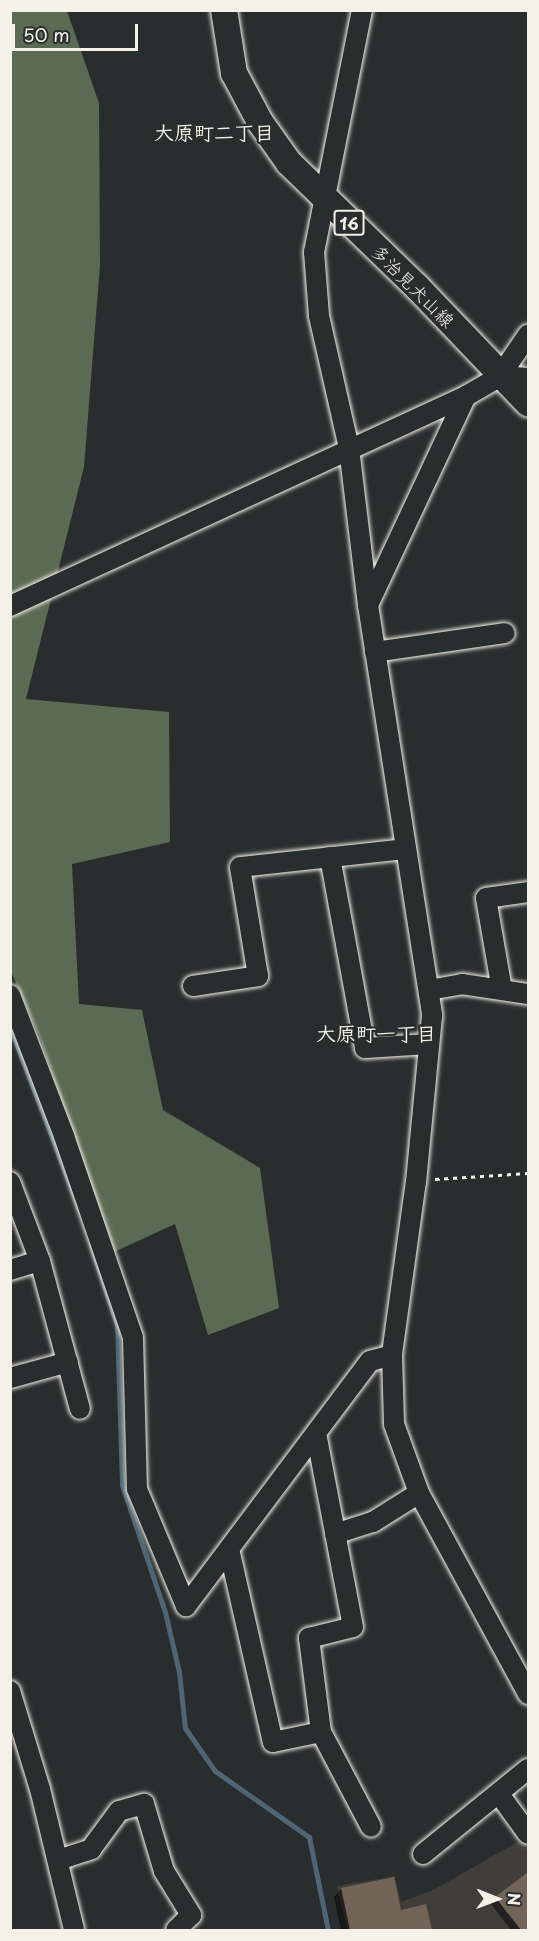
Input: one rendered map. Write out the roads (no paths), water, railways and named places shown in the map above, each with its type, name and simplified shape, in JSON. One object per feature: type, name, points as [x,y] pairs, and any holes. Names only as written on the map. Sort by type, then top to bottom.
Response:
[{"type":"main road","name":"多治見犬山線","points":[[224,10],[234,73],[260,122],[289,163],[324,200],[417,287],[528,403]]},
{"type":"street","points":[[362,10],[314,252],[319,316],[349,448],[368,605],[429,990],[429,1044],[416,1181],[392,1355],[394,1424],[419,1493],[528,1694]]},
{"type":"street","points":[[10,606],[466,396],[500,375],[528,335]]},
{"type":"street","points":[[500,375],[528,378]]},
{"type":"street","points":[[368,605],[466,396]]},
{"type":"street","points":[[375,652],[505,633]]},
{"type":"street","points":[[193,986],[258,976],[240,867],[406,849]]},
{"type":"street","points":[[330,857],[365,1048],[429,1044]]},
{"type":"street","points":[[502,990],[486,898],[528,892]]},
{"type":"street","points":[[429,990],[462,984],[528,994]]},
{"type":"street","points":[[10,995],[72,1157],[132,1338],[137,1490],[186,1606],[370,1361],[392,1355]]},
{"type":"street","points":[[10,1182],[40,1262],[80,1409]]},
{"type":"street","points":[[10,1270],[40,1262]]},
{"type":"street","points":[[10,1378],[68,1362]]},
{"type":"street","points":[[316,1433],[353,1628],[309,1638],[321,1732],[371,1827]]},
{"type":"street","points":[[335,1534],[373,1522],[419,1493]]},
{"type":"street","points":[[229,1549],[273,1742],[321,1732]]},
{"type":"street","points":[[10,1691],[58,1860],[74,1930]]},
{"type":"street","points":[[423,1854],[528,1769]]},
{"type":"street","points":[[499,1794],[528,1834]]},
{"type":"street","points":[[58,1860],[91,1849],[119,1811],[144,1804],[164,1871],[192,1915],[176,1930]]},
{"type":"waterway","points":[[10,1027],[80,1211]]},
{"type":"waterway","points":[[91,1245],[117,1325],[122,1485],[165,1612],[179,1672],[185,1728],[215,1771],[309,1837],[328,1930]]},
{"type":"district","name":"大原町二丁目","points":[[214,132]]},
{"type":"district","name":"大原町一丁目","points":[[376,1033]]}]
